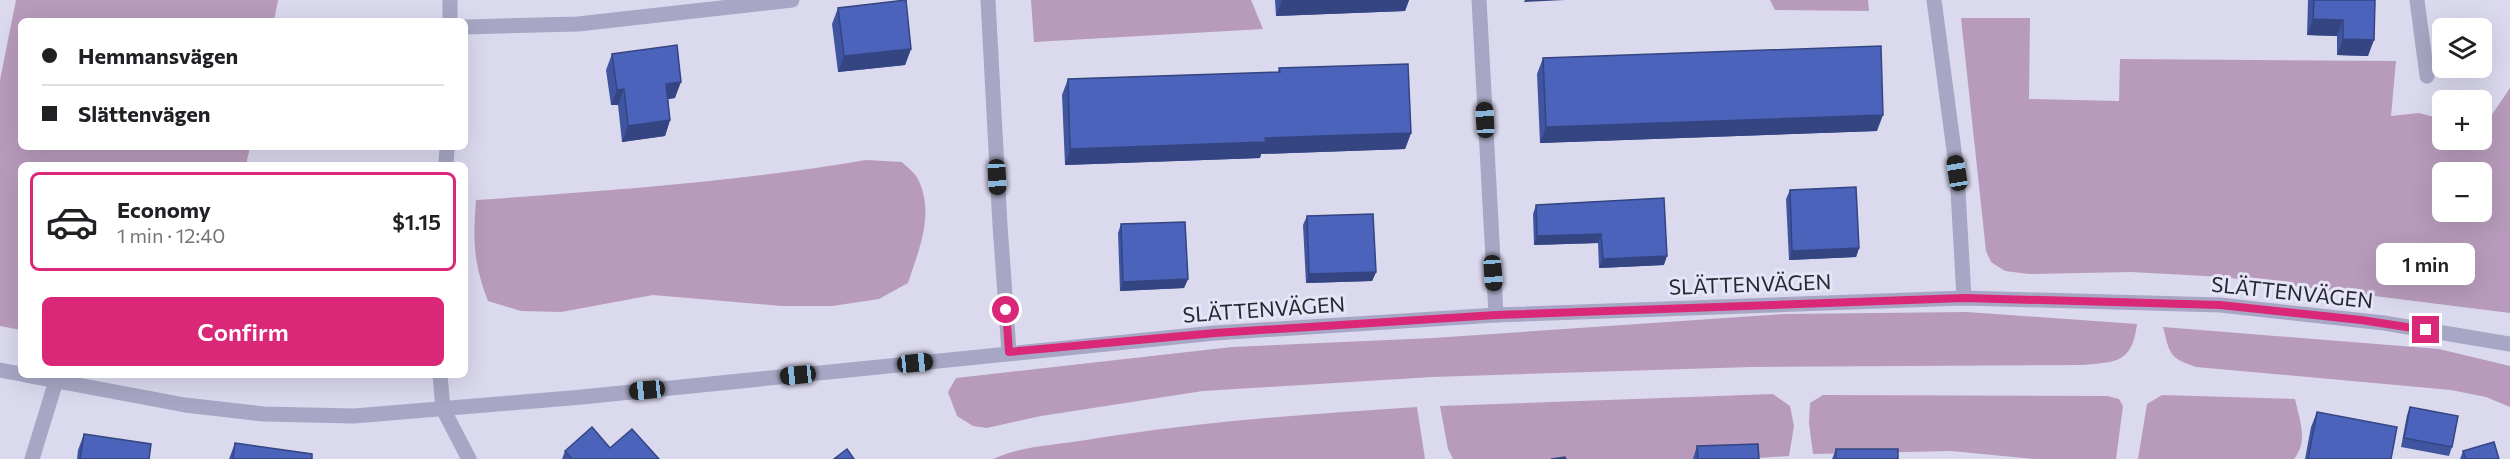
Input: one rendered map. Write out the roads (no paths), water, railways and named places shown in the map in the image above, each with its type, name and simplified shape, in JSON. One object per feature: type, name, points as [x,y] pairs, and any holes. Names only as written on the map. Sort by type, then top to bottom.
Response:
[{"type":"street","points":[[450,0],[450,18]]},
{"type":"street","points":[[468,27],[578,24],[792,0]]},
{"type":"street","points":[[988,0],[1009,352]]},
{"type":"street","points":[[1479,0],[1496,315]]},
{"type":"street","points":[[1934,0],[1957,173],[1964,298]]},
{"type":"street","points":[[2417,0],[2427,76]]},
{"type":"street","name":"SLÄTTENVÄGEN","points":[[41,378],[185,405],[264,414],[354,416],[787,377],[1009,352],[1215,333],[1496,315],[1964,298],[2220,305],[2384,323],[2510,344]]},
{"type":"street","points":[[0,370],[18,373]]},
{"type":"street","points":[[440,378],[443,409],[469,459]]},
{"type":"street","points":[[32,459],[56,381]]}]
